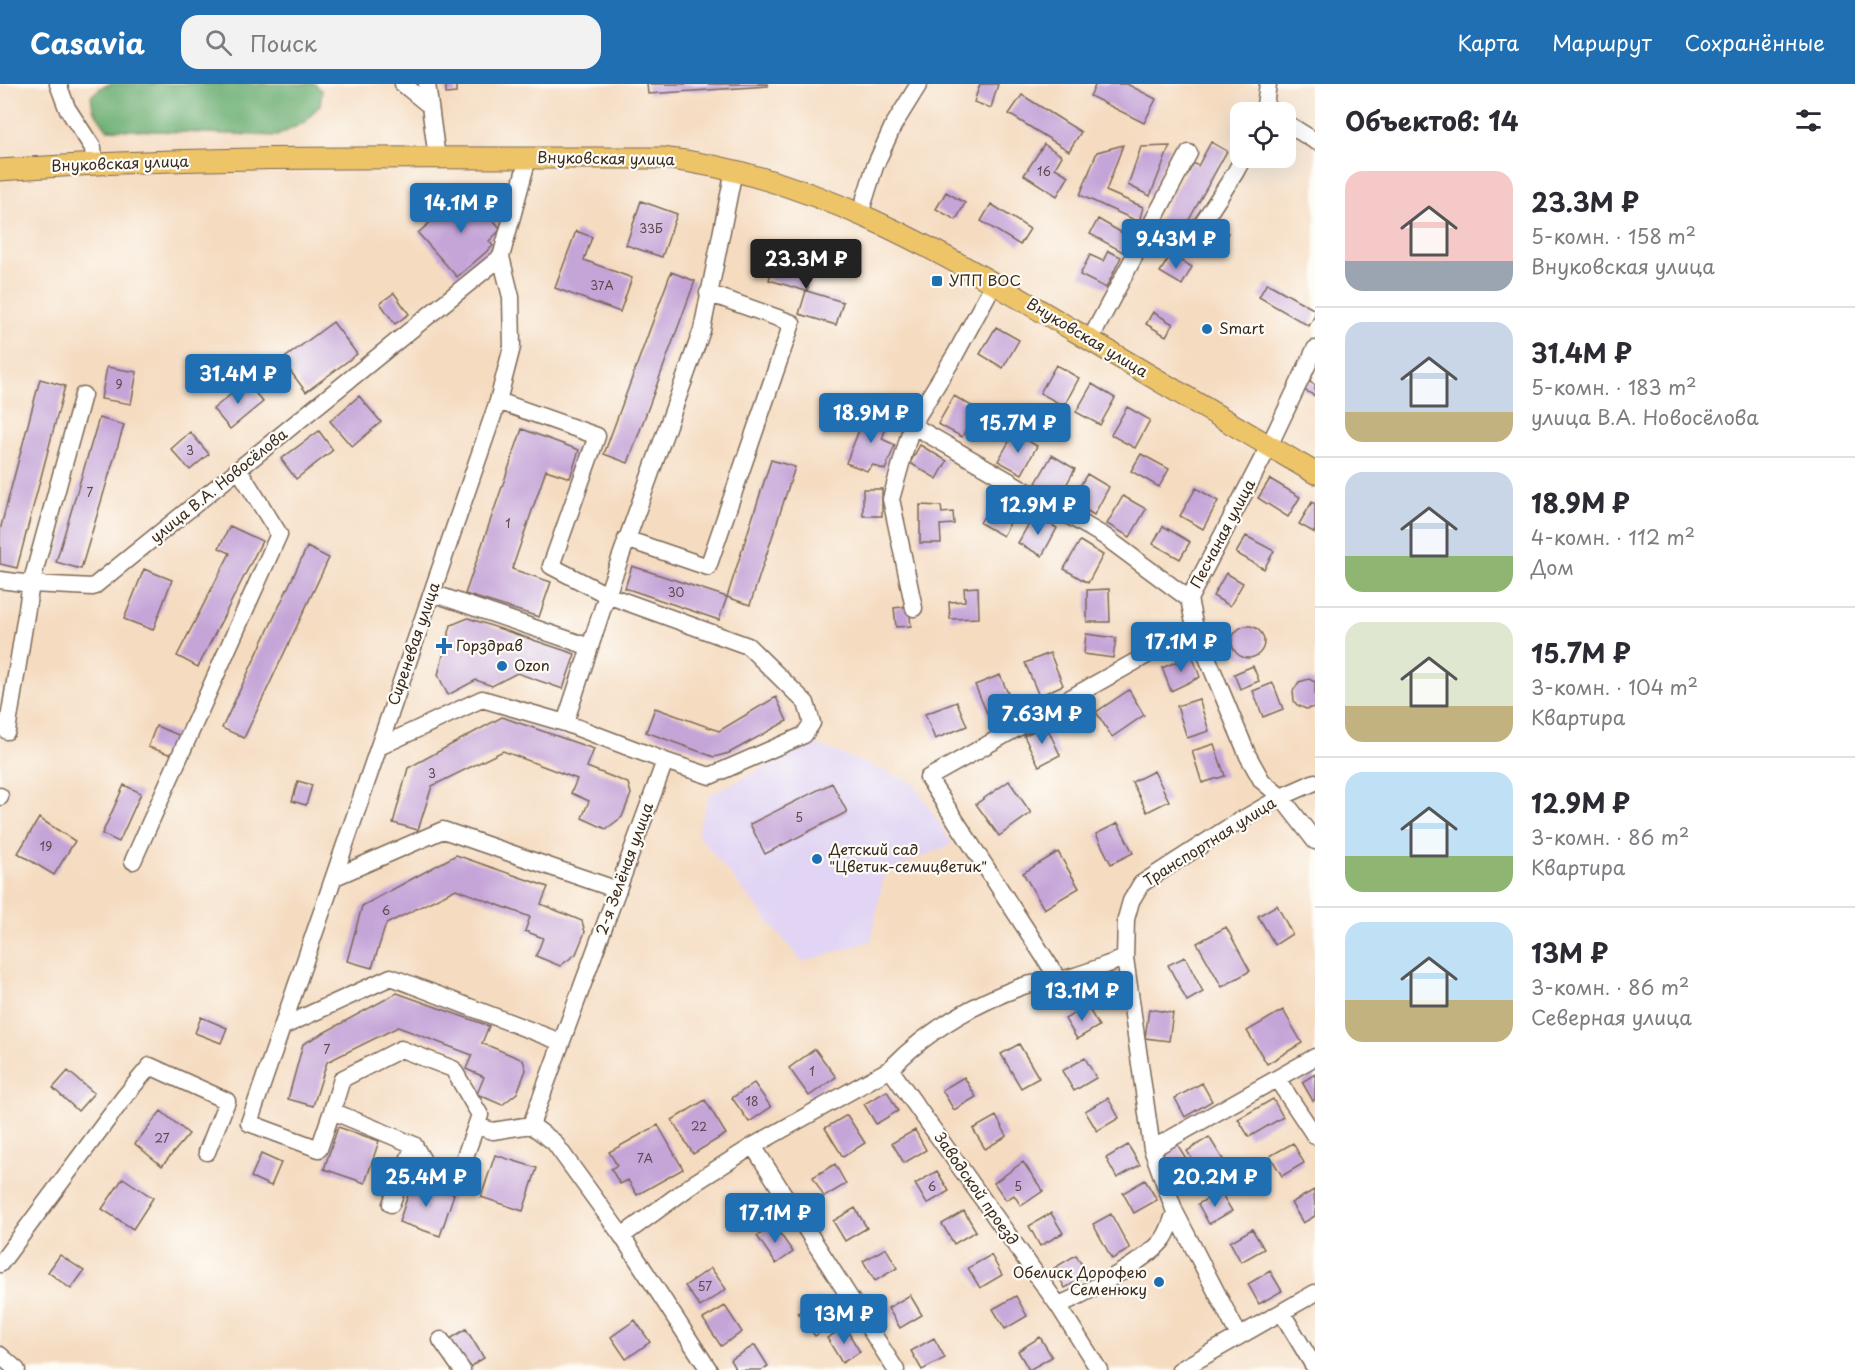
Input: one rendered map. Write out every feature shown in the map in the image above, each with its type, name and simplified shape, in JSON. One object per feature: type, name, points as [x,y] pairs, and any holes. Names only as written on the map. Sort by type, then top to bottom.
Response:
[{"type":"main road","name":"Внуковская улица","points":[[0,170],[94,163],[437,158],[662,158],[693,161],[734,170],[790,187],[860,214],[921,243],[994,283],[1315,473]]},
{"type":"street","points":[[58,84],[67,108],[93,148],[94,163]]},
{"type":"street","points":[[403,84],[430,106]]},
{"type":"street","points":[[427,84],[437,158]]},
{"type":"street","points":[[860,214],[875,166],[893,126],[919,84]]},
{"type":"street","points":[[1267,102],[1268,84]]},
{"type":"street","points":[[1296,129],[1315,141]]},
{"type":"street","points":[[1090,340],[1189,153]]},
{"type":"street","name":"Сиреневая улица","points":[[332,1111],[319,1149],[249,1123],[498,401],[512,347],[511,297],[501,257],[528,158]]},
{"type":"street","points":[[1146,234],[1182,248],[1188,245],[1237,168]]},
{"type":"street","points":[[565,723],[626,539],[702,330],[734,170]]},
{"type":"street","name":"улица В.А. Новосёлова","points":[[0,580],[93,587],[501,257]]},
{"type":"street","points":[[914,608],[891,499],[912,424],[955,355],[994,283]]},
{"type":"street","points":[[626,539],[708,567],[792,323],[708,293]]},
{"type":"street","name":"Песчаная улица","points":[[1315,349],[1269,446],[1189,599],[1195,628],[1248,756],[1262,782],[1281,797],[1315,841]]},
{"type":"street","points":[[7,731],[31,584],[83,395]]},
{"type":"street","points":[[379,747],[482,699],[565,723],[710,776],[804,735],[812,723],[806,703],[748,646],[607,595],[551,566],[597,436],[498,401]]},
{"type":"street","points":[[912,424],[1104,536],[1189,599]]},
{"type":"street","points":[[133,861],[279,534],[239,470]]},
{"type":"street","points":[[432,593],[590,647]]},
{"type":"street","points":[[1059,981],[927,778],[1195,628]]},
{"type":"street","name":"2-я Зелёная улица","points":[[531,1125],[666,761]]},
{"type":"street","name":"Транспортная улица","points":[[1239,1336],[1175,1212],[1152,1149],[1125,958],[1126,919],[1131,901],[1141,884],[1226,829],[1281,797],[1315,782]]},
{"type":"street","points":[[335,877],[443,830],[618,890]]},
{"type":"street","points":[[622,1236],[696,1182],[753,1146],[890,1070],[928,1034],[986,1000],[1042,981],[1059,981],[1125,958]]},
{"type":"street","points":[[284,1026],[391,977],[561,1042]]},
{"type":"street","points":[[401,1049],[453,1070],[480,1115],[458,1176],[425,1164],[414,1145],[332,1111],[342,1079],[401,1049]]},
{"type":"street","points":[[1152,1149],[1315,1057]]},
{"type":"street","points":[[0,1264],[124,1095],[150,1066],[227,1101],[207,1152]]},
{"type":"street","name":"Заводской проезд","points":[[890,1070],[1058,1305],[1099,1370]]},
{"type":"street","points":[[1277,1079],[1315,1136]]},
{"type":"street","points":[[476,1126],[493,1131],[531,1125],[554,1142],[622,1236],[709,1370]]},
{"type":"street","points":[[391,1204],[414,1145]]},
{"type":"street","points":[[753,1146],[896,1370]]},
{"type":"street","points":[[1058,1305],[1075,1298],[1150,1253],[1164,1238],[1175,1212]]},
{"type":"street","points":[[1180,1370],[1315,1293]]},
{"type":"street","points":[[1282,1313],[1315,1368]]},
{"type":"street","points":[[441,1340],[462,1370]]},
{"type":"street","points":[[0,1355],[17,1370]]},
{"type":"shaded area","name":"Детский сад \"Цветик-семицветик\"","points":[[813,743],[914,783],[952,844],[884,873],[871,941],[802,962],[697,834],[709,795]]},
{"type":"green space","points":[[111,84],[315,84],[322,91],[320,105],[305,122],[277,136],[107,129],[93,109],[91,96],[102,87]]},
{"type":"building","points":[[446,84],[456,84],[456,93],[446,94]]},
{"type":"building","points":[[647,84],[768,84],[768,86],[648,94]]},
{"type":"building","points":[[980,84],[998,84],[991,108],[974,102]]},
{"type":"building","points":[[1096,84],[1127,84],[1156,99],[1144,123],[1090,96]]},
{"type":"building","points":[[1022,95],[1081,132],[1069,151],[1009,114]]},
{"type":"building","points":[[1211,142],[1227,151],[1180,236],[1157,223],[1191,162],[1198,166]]},
{"type":"building","points":[[1044,144],[1062,156],[1055,168],[1069,176],[1057,196],[1024,175]]},
{"type":"building","points":[[1123,145],[1106,191],[1143,207],[1139,222],[1080,195],[1097,152]]},
{"type":"building","points":[[1170,146],[1150,196],[1128,185],[1141,147]]},
{"type":"building","points":[[467,190],[501,229],[489,241],[493,246],[457,277],[418,233]]},
{"type":"building","points":[[946,192],[965,203],[956,220],[936,209]]},
{"type":"building","points":[[641,201],[677,214],[662,257],[626,245]]},
{"type":"building","points":[[991,204],[1030,229],[1020,245],[981,221]]},
{"type":"building","points":[[1098,219],[1131,238],[1123,252],[1090,234]]},
{"type":"building","points":[[1215,226],[1228,233],[1221,246],[1208,239]]},
{"type":"building","points":[[576,231],[592,237],[584,260],[632,278],[620,312],[555,288]]},
{"type":"building","points":[[1108,251],[1121,257],[1106,288],[1080,275],[1090,255],[1103,261]]},
{"type":"building","points":[[1171,254],[1192,267],[1182,285],[1160,272]]},
{"type":"building","points":[[776,255],[814,266],[807,291],[843,302],[836,325],[799,314],[806,291],[769,280]]},
{"type":"building","points":[[671,272],[695,281],[628,463],[604,454]]},
{"type":"building","points":[[1267,283],[1315,310],[1309,326],[1259,297]]},
{"type":"building","points":[[394,293],[409,314],[395,324],[380,303]]},
{"type":"building","points":[[1153,312],[1173,324],[1166,336],[1146,324]]},
{"type":"building","points":[[333,322],[357,354],[306,392],[282,360]]},
{"type":"building","points":[[996,327],[1019,340],[1003,368],[980,354]]},
{"type":"building","points":[[1056,365],[1079,378],[1064,406],[1040,393]]},
{"type":"building","points":[[107,367],[137,372],[131,404],[101,399]]},
{"type":"building","points":[[40,379],[65,386],[17,568],[0,564],[0,530]]},
{"type":"building","points":[[1307,380],[1315,385],[1315,396],[1302,389]]},
{"type":"building","points":[[246,382],[263,402],[230,429],[213,409]]},
{"type":"building","points":[[1092,384],[1115,398],[1100,425],[1076,412]]},
{"type":"building","points":[[359,396],[381,422],[352,447],[330,421]]},
{"type":"building","points":[[954,396],[977,409],[962,437],[938,424]]},
{"type":"building","points":[[1127,407],[1150,420],[1135,448],[1111,435]]},
{"type":"building","points":[[867,410],[889,419],[882,439],[895,445],[885,470],[873,465],[867,471],[846,463]]},
{"type":"building","points":[[99,418],[124,425],[81,569],[56,562]]},
{"type":"building","points":[[522,429],[579,450],[570,478],[546,470],[512,569],[551,582],[539,617],[465,594]]},
{"type":"building","points":[[319,431],[333,450],[296,479],[281,459]]},
{"type":"building","points":[[190,432],[209,454],[190,470],[171,449]]},
{"type":"building","points":[[1014,433],[1037,446],[1022,474],[998,461]]},
{"type":"building","points":[[920,445],[947,461],[937,479],[910,463]]},
{"type":"building","points":[[1141,454],[1169,469],[1159,487],[1131,471]]},
{"type":"building","points":[[1052,455],[1075,469],[1060,496],[1036,483]]},
{"type":"building","points":[[771,460],[795,467],[750,605],[727,597]]},
{"type":"building","points":[[1087,474],[1109,487],[1094,515],[1071,501]]},
{"type":"building","points":[[1270,479],[1300,497],[1288,517],[1258,498]]},
{"type":"building","points":[[1196,488],[1218,501],[1203,529],[1180,516]]},
{"type":"building","points":[[863,489],[882,489],[882,516],[863,516]]},
{"type":"building","points":[[996,495],[1018,508],[1003,536],[980,523]]},
{"type":"building","points":[[1123,496],[1146,509],[1130,537],[1107,524]]},
{"type":"building","points":[[1312,502],[1315,504],[1315,533],[1299,524]]},
{"type":"building","points":[[920,505],[941,506],[942,513],[953,512],[954,524],[940,525],[941,543],[920,543]]},
{"type":"building","points":[[1034,515],[1057,528],[1042,556],[1018,543]]},
{"type":"building","points":[[230,526],[262,541],[198,667],[177,656],[230,553],[219,548]]},
{"type":"building","points":[[1163,526],[1190,542],[1180,559],[1153,544]]},
{"type":"building","points":[[1246,536],[1274,551],[1264,569],[1236,553]]},
{"type":"building","points":[[1080,541],[1103,555],[1088,583],[1064,569]]},
{"type":"building","points":[[307,547],[329,558],[244,738],[222,728]]},
{"type":"building","points":[[632,566],[727,597],[719,620],[625,588]]},
{"type":"building","points":[[144,569],[172,580],[153,630],[124,619]]},
{"type":"building","points":[[1226,573],[1243,583],[1230,606],[1213,596]]},
{"type":"building","points":[[978,587],[979,618],[950,619],[949,602],[965,601],[964,588]]},
{"type":"building","points":[[1109,589],[1110,622],[1087,622],[1087,590]]},
{"type":"building","points":[[909,606],[911,626],[896,627],[894,608]]},
{"type":"building","points":[[468,618],[575,654],[563,689],[517,673],[492,686],[476,680],[448,695],[438,675],[451,625]]},
{"type":"building","points":[[1248,626],[1259,631],[1264,642],[1259,653],[1248,658],[1237,653],[1232,642],[1237,631]]},
{"type":"building","points":[[1086,634],[1116,638],[1113,658],[1084,654]]},
{"type":"building","points":[[1050,653],[1063,685],[1039,696],[1025,663]]},
{"type":"building","points":[[1192,655],[1200,677],[1171,691],[1162,668]]},
{"type":"building","points":[[1253,666],[1259,681],[1240,689],[1234,674]]},
{"type":"building","points":[[1000,675],[1014,707],[989,718],[975,685]]},
{"type":"building","points":[[1309,679],[1315,682],[1315,707],[1306,709],[1294,701],[1293,691],[1299,682]]},
{"type":"building","points":[[1273,683],[1283,709],[1263,717],[1253,691]]},
{"type":"building","points":[[1129,690],[1144,715],[1112,737],[1096,712]]},
{"type":"building","points":[[776,697],[787,721],[729,753],[714,757],[646,732],[655,708],[719,731]]},
{"type":"building","points":[[1199,699],[1209,731],[1187,738],[1177,706]]},
{"type":"building","points":[[957,702],[967,726],[935,739],[925,714]]},
{"type":"building","points":[[502,717],[594,749],[587,767],[628,783],[631,794],[622,817],[606,829],[582,818],[589,801],[571,793],[577,779],[503,751],[432,786],[418,830],[393,823],[408,768]]},
{"type":"building","points":[[1046,725],[1060,755],[1039,766],[1024,736]]},
{"type":"building","points":[[156,726],[181,736],[176,750],[169,754],[148,747]]},
{"type":"building","points":[[1214,744],[1225,776],[1202,783],[1192,751]]},
{"type":"building","points":[[1154,771],[1169,801],[1147,812],[1132,782]]},
{"type":"building","points":[[298,781],[312,785],[306,805],[292,801]]},
{"type":"building","points":[[1009,781],[1031,813],[999,836],[976,804]]},
{"type":"building","points":[[832,783],[847,812],[765,854],[750,824]]},
{"type":"building","points":[[124,785],[141,793],[119,842],[102,834]]},
{"type":"building","points":[[39,818],[75,841],[54,875],[18,853]]},
{"type":"building","points":[[1118,823],[1133,853],[1111,864],[1096,834]]},
{"type":"building","points":[[1058,852],[1079,888],[1044,909],[1023,873]]},
{"type":"building","points":[[456,855],[548,887],[541,904],[582,921],[585,932],[576,954],[560,966],[536,956],[543,938],[525,931],[530,917],[456,889],[386,924],[372,968],[347,961],[362,906]]},
{"type":"building","points":[[1277,905],[1292,934],[1275,945],[1258,916]]},
{"type":"building","points":[[1226,927],[1250,971],[1222,987],[1197,943]]},
{"type":"building","points":[[1185,957],[1203,992],[1187,1001],[1168,965]]},
{"type":"building","points":[[397,993],[489,1026],[482,1043],[523,1060],[526,1070],[517,1093],[502,1105],[477,1094],[484,1077],[466,1069],[472,1055],[398,1027],[327,1062],[313,1106],[288,1099],[303,1044]]},
{"type":"building","points":[[1087,1006],[1099,1026],[1077,1039],[1065,1019]]},
{"type":"building","points":[[1149,1009],[1173,1013],[1169,1041],[1145,1038]]},
{"type":"building","points":[[1283,1010],[1302,1043],[1267,1064],[1247,1031]]},
{"type":"building","points":[[201,1017],[227,1028],[221,1043],[195,1033]]},
{"type":"building","points":[[1019,1044],[1039,1078],[1021,1088],[1001,1054]]},
{"type":"building","points":[[815,1049],[836,1077],[809,1096],[789,1068]]},
{"type":"building","points":[[1085,1058],[1096,1078],[1074,1091],[1062,1071]]},
{"type":"building","points":[[68,1071],[94,1093],[78,1111],[53,1088]]},
{"type":"building","points":[[1315,1074],[1315,1100],[1313,1101],[1302,1082]]},
{"type":"building","points":[[964,1077],[976,1097],[954,1110],[942,1090]]},
{"type":"building","points":[[754,1083],[771,1107],[749,1122],[732,1098]]},
{"type":"building","points":[[1202,1083],[1212,1101],[1185,1117],[1175,1098]]},
{"type":"building","points":[[887,1091],[898,1111],[876,1124],[864,1104]]},
{"type":"building","points":[[1108,1098],[1119,1118],[1097,1131],[1085,1111]]},
{"type":"building","points":[[1273,1099],[1283,1117],[1249,1137],[1238,1119]]},
{"type":"building","points":[[705,1100],[726,1134],[693,1154],[672,1120]]},
{"type":"building","points":[[161,1111],[189,1134],[162,1166],[135,1144]]},
{"type":"building","points":[[847,1115],[865,1143],[843,1157],[825,1128]]},
{"type":"building","points":[[996,1116],[1007,1136],[985,1149],[973,1129]]},
{"type":"building","points":[[658,1125],[683,1169],[637,1195],[628,1180],[620,1184],[611,1169],[617,1165],[609,1152]]},
{"type":"building","points":[[338,1127],[379,1141],[365,1183],[324,1169]]},
{"type":"building","points":[[915,1130],[926,1150],[904,1163],[892,1143]]},
{"type":"building","points":[[1209,1137],[1227,1166],[1205,1180],[1187,1151]]},
{"type":"building","points":[[1174,1139],[1195,1173],[1177,1185],[1156,1150]]},
{"type":"building","points":[[1293,1143],[1304,1163],[1282,1176],[1270,1156]]},
{"type":"building","points":[[1128,1145],[1140,1165],[1117,1178],[1106,1158]]},
{"type":"building","points":[[261,1154],[281,1163],[271,1186],[251,1177]]},
{"type":"building","points":[[495,1155],[537,1168],[523,1211],[481,1197]]},
{"type":"building","points":[[1023,1162],[1043,1191],[1021,1206],[1014,1195],[1006,1200],[994,1183]]},
{"type":"building","points":[[835,1164],[846,1184],[824,1197],[813,1177]]},
{"type":"building","points":[[937,1171],[949,1191],[927,1204],[915,1184]]},
{"type":"building","points":[[123,1178],[153,1198],[133,1229],[102,1209]]},
{"type":"building","points":[[413,1180],[454,1194],[440,1236],[399,1222]]},
{"type":"building","points":[[1145,1180],[1157,1200],[1134,1213],[1123,1193]]},
{"type":"building","points":[[1314,1190],[1315,1216],[1303,1223],[1291,1203]]},
{"type":"building","points":[[1220,1191],[1232,1211],[1209,1224],[1198,1204]]},
{"type":"building","points":[[855,1208],[867,1228],[845,1241],[833,1221]]},
{"type":"building","points":[[964,1211],[976,1231],[954,1244],[942,1224]]},
{"type":"building","points":[[1051,1213],[1063,1233],[1040,1246],[1029,1226]]},
{"type":"building","points":[[1111,1214],[1130,1249],[1112,1259],[1093,1224]]},
{"type":"building","points":[[774,1225],[793,1252],[776,1264],[757,1236]]},
{"type":"building","points":[[1252,1229],[1264,1249],[1241,1262],[1230,1242]]},
{"type":"building","points":[[886,1248],[897,1268],[875,1281],[863,1261]]},
{"type":"building","points":[[60,1255],[84,1271],[71,1289],[48,1272]]},
{"type":"building","points":[[991,1255],[1002,1275],[980,1288],[968,1268]]},
{"type":"building","points":[[1076,1255],[1088,1275],[1065,1288],[1054,1268]]},
{"type":"building","points":[[711,1268],[726,1289],[700,1307],[685,1286]]},
{"type":"building","points":[[1270,1271],[1282,1291],[1259,1304],[1248,1284]]},
{"type":"building","points":[[910,1295],[922,1315],[900,1328],[888,1308]]},
{"type":"building","points":[[1016,1296],[1027,1316],[1005,1329],[993,1309]]},
{"type":"building","points":[[820,1298],[837,1321],[815,1336],[798,1313]]},
{"type":"building","points":[[725,1306],[742,1332],[721,1346],[703,1319]]},
{"type":"building","points":[[635,1320],[650,1342],[626,1359],[611,1337]]},
{"type":"building","points":[[845,1327],[860,1352],[842,1363],[827,1338]]},
{"type":"building","points":[[466,1329],[484,1358],[468,1368],[450,1339]]},
{"type":"building","points":[[1040,1337],[1052,1357],[1029,1370],[1018,1351]]},
{"type":"building","points":[[934,1338],[945,1358],[922,1370],[911,1351]]},
{"type":"building","points":[[755,1345],[768,1366],[762,1370],[736,1370],[730,1360]]},
{"type":"place","name":"УПП ВОС","points":[[937,281]]},
{"type":"place","name":"Smart","points":[[1207,329]]},
{"type":"place","name":"Горздрав","points":[[444,646]]},
{"type":"place","name":"Ozon","points":[[502,666]]},
{"type":"place","name":"Детский сад \"Цветик-семицветик\"","points":[[817,859]]},
{"type":"place","name":"Обелиск Дорофею Семенюку","points":[[1159,1282]]}]
